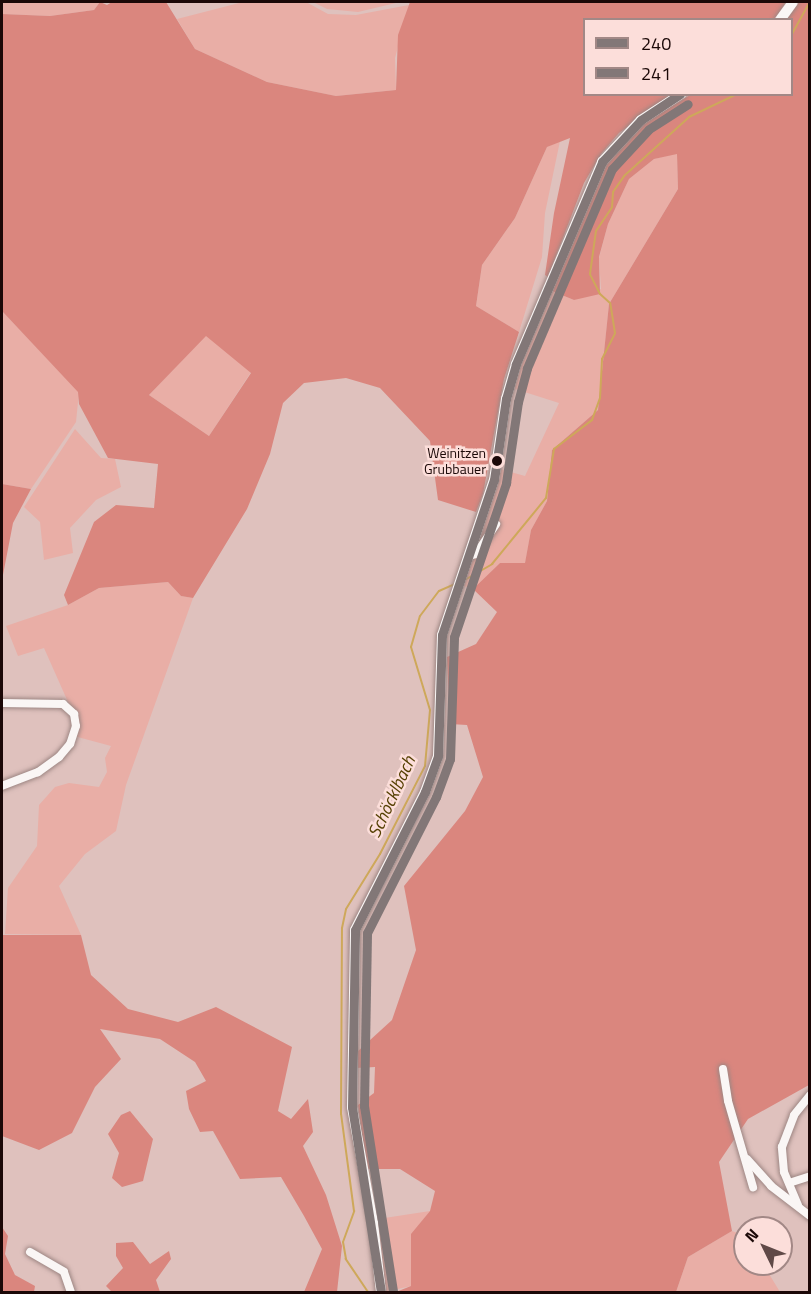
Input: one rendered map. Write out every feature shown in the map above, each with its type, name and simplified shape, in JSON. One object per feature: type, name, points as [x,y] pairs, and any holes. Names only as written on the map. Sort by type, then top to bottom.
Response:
[{"type":"main road","points":[[781,18],[793,2]]},
{"type":"main road","points":[[381,1293],[373,1223],[352,1107],[352,955],[359,919],[425,792],[438,756],[442,723],[439,659],[453,596],[494,480],[506,399],[516,364],[587,189],[602,162],[627,132],[678,96]]},
{"type":"street","points":[[467,561],[476,554],[496,524]]},
{"type":"street","points":[[2,703],[63,704],[74,714],[76,726],[70,744],[59,757],[38,772],[2,786]]},
{"type":"street","points":[[723,1069],[728,1101],[747,1158],[753,1187]]},
{"type":"street","points":[[798,1205],[782,1161],[782,1147],[794,1115],[810,1095]]},
{"type":"street","points":[[747,1158],[771,1186],[810,1216]]},
{"type":"street","points":[[789,1183],[810,1176]]},
{"type":"street","points":[[30,1252],[64,1272],[71,1293]]},
{"type":"shaded area","points":[[2,2],[100,2],[94,10],[50,16],[2,14]]},
{"type":"shaded area","points":[[100,2],[107,5],[112,2],[166,2],[195,49],[267,82],[336,96],[396,90],[398,35],[410,2],[786,2],[776,18],[583,18],[583,96],[670,96],[619,133],[601,154],[584,183],[548,277],[545,275],[554,213],[570,138],[547,147],[515,218],[482,265],[476,306],[519,332],[504,379],[483,494],[476,512],[438,500],[430,441],[380,388],[346,378],[304,383],[283,403],[270,454],[247,509],[193,598],[181,596],[168,582],[99,588],[68,605],[64,595],[94,522],[116,505],[154,508],[158,464],[108,458],[79,404],[78,392],[2,311],[2,14],[50,16],[94,10]],"holes":[[[206,336],[251,373],[209,436],[149,395]]]},
{"type":"shaded area","points":[[243,2],[306,2],[328,14],[356,15],[409,5],[395,58],[396,90],[336,96],[267,82],[195,49],[177,19]]},
{"type":"shaded area","points":[[313,2],[400,2],[358,12],[327,9]]},
{"type":"shaded area","points":[[797,2],[809,2],[809,1085],[748,1119],[719,1162],[732,1231],[688,1257],[676,1292],[396,1292],[411,1286],[411,1234],[430,1211],[435,1191],[400,1169],[367,1169],[358,1105],[374,1093],[375,1067],[356,1068],[357,1052],[392,1020],[416,950],[404,886],[465,811],[483,777],[467,725],[450,724],[447,657],[476,644],[497,612],[473,589],[500,563],[525,563],[531,530],[547,501],[552,450],[598,410],[609,304],[678,189],[677,154],[654,159],[629,179],[608,224],[599,257],[600,294],[574,300],[552,291],[607,161],[637,128],[688,96],[793,96],[793,18],[785,18]]},
{"type":"shaded area","points":[[560,141],[545,213],[542,257],[519,332],[476,306],[482,265],[515,218],[547,147]]},
{"type":"shaded area","points":[[677,153],[678,189],[609,304],[598,410],[552,450],[547,501],[531,530],[525,564],[500,563],[473,589],[464,586],[500,469],[525,476],[559,403],[512,388],[552,291],[574,300],[601,289],[599,258],[608,224],[629,179],[654,159]]},
{"type":"shaded area","points":[[2,311],[79,392],[76,422],[31,489],[2,484]]},
{"type":"shaded area","points":[[206,335],[251,372],[209,436],[149,395]]},
{"type":"shaded area","points":[[75,429],[101,458],[115,459],[121,487],[96,500],[70,528],[73,553],[44,560],[40,522],[24,507]]},
{"type":"shaded area","points":[[2,484],[31,489],[13,523],[2,580]]},
{"type":"shaded area","points":[[168,582],[181,596],[193,598],[126,785],[116,831],[85,854],[59,886],[81,935],[5,934],[8,888],[37,846],[39,805],[55,787],[69,783],[99,787],[107,772],[105,758],[111,746],[74,736],[76,726],[68,702],[44,648],[18,656],[6,626],[68,605],[99,588]]},
{"type":"shaded area","points":[[2,935],[81,935],[91,975],[128,1009],[178,1022],[216,1007],[292,1047],[278,1111],[291,1119],[308,1099],[313,1132],[303,1146],[326,1195],[342,1246],[337,1292],[304,1292],[322,1249],[304,1216],[281,1177],[240,1179],[213,1131],[200,1132],[189,1109],[186,1091],[206,1081],[195,1062],[160,1039],[100,1029],[121,1059],[95,1087],[72,1133],[39,1150],[2,1136]]},
{"type":"shaded area","points":[[130,1111],[153,1139],[143,1181],[122,1187],[112,1178],[119,1153],[108,1134],[121,1115]]},
{"type":"shaded area","points":[[430,1211],[411,1235],[411,1286],[385,1292],[378,1219]]},
{"type":"shaded area","points":[[2,1227],[8,1236],[5,1254],[15,1275],[35,1286],[34,1292],[2,1292]]},
{"type":"shaded area","points":[[732,1231],[733,1276],[770,1276],[780,1292],[676,1292],[688,1257]]},
{"type":"shaded area","points":[[133,1242],[150,1264],[169,1251],[171,1259],[156,1280],[160,1292],[112,1292],[106,1286],[123,1268],[116,1256],[116,1243]]},
{"type":"waterway","name":"Schöcklbach","points":[[793,32],[810,2]]},
{"type":"waterway","name":"Schöcklbach","points":[[463,581],[492,564],[546,498],[554,449],[592,420],[600,398],[602,359],[615,333],[610,303],[600,294],[590,274],[596,231],[612,207],[613,192],[624,176],[689,117],[733,96]]},
{"type":"waterway","name":"Schöcklbach","points":[[368,1292],[346,1259],[343,1242],[354,1211],[341,1114],[342,928],[346,909],[380,854],[425,766],[430,710],[411,647],[420,616],[439,591],[455,584]]},
{"type":"transit line","name":"240","points":[[381,1292],[352,1107],[355,930],[425,792],[438,756],[442,635],[494,480],[506,399],[516,364],[602,162],[641,120],[677,96]]},
{"type":"transit line","name":"241","points":[[393,1291],[364,1106],[367,933],[436,797],[450,759],[454,637],[506,483],[518,402],[527,368],[612,169],[649,129],[688,104]]},
{"type":"place","name":"Weinitzen Grubbauer","points":[[497,461]]}]
